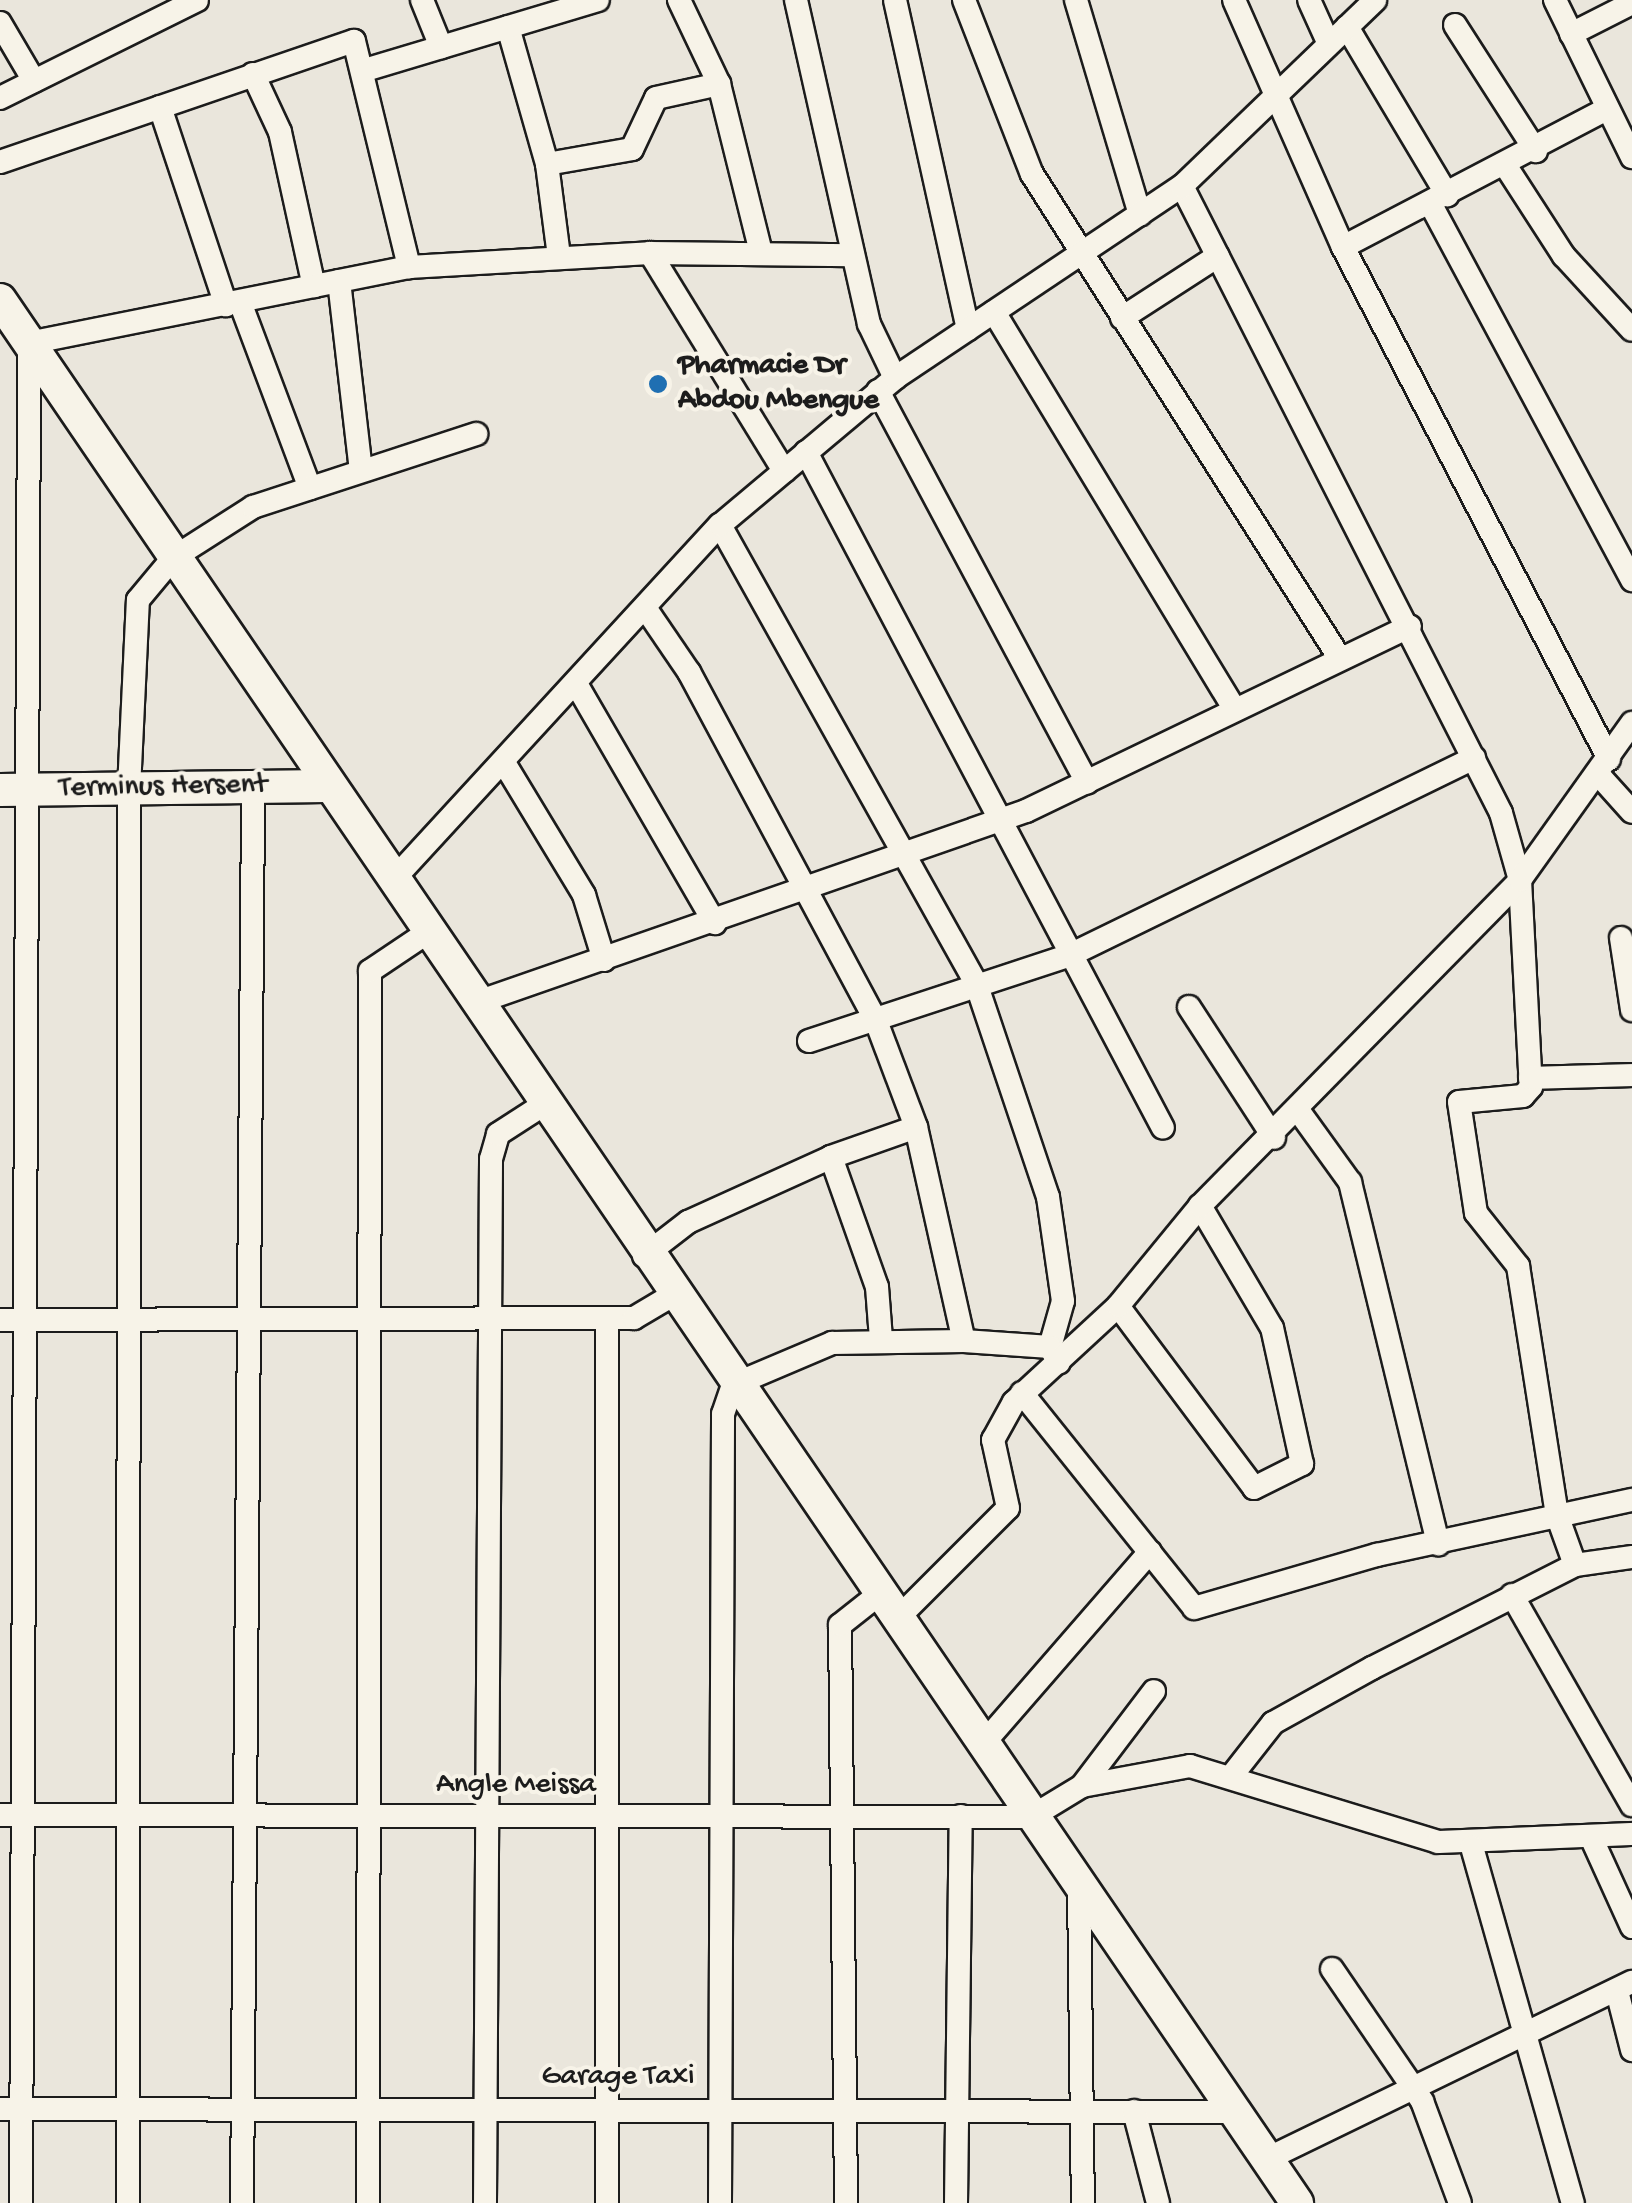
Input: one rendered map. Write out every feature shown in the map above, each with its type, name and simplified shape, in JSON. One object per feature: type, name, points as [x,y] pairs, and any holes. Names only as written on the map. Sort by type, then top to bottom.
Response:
[{"type":"street","points":[[0,98],[197,0]]},
{"type":"street","points":[[422,0],[442,47]]},
{"type":"street","points":[[513,0],[514,25],[547,164],[559,256]]},
{"type":"street","points":[[365,70],[598,0]]},
{"type":"street","points":[[679,0],[719,84],[761,253]]},
{"type":"street","points":[[796,0],[886,384],[1088,784]]},
{"type":"street","points":[[895,0],[968,329]]},
{"type":"street","points":[[964,0],[1032,174],[1339,657]]},
{"type":"street","points":[[1076,0],[1140,215]]},
{"type":"street","points":[[1234,0],[1343,247],[1603,766],[1632,812]]},
{"type":"street","points":[[1309,0],[1329,44]]},
{"type":"street","points":[[392,880],[506,766],[648,612],[720,525],[886,384],[1182,186],[1375,0]]},
{"type":"street","points":[[1555,0],[1604,110],[1632,157]]},
{"type":"street","points":[[1571,34],[1632,4]]},
{"type":"street","points":[[0,23],[34,81]]},
{"type":"street","points":[[1454,24],[1536,151]]},
{"type":"street","points":[[1347,27],[1632,580]]},
{"type":"street","points":[[0,162],[354,40],[365,70],[408,267]]},
{"type":"street","points":[[254,74],[280,132],[314,286]]},
{"type":"street","points":[[547,164],[632,150],[656,98],[719,84]]},
{"type":"street","points":[[160,107],[233,304],[310,488]]},
{"type":"street","points":[[1343,247],[1507,168],[1604,110]]},
{"type":"street","points":[[1507,168],[1564,256],[1632,330]]},
{"type":"street","points":[[1182,186],[1410,626],[1474,758],[1520,880],[1530,1078],[1523,1096],[1459,1102],[1476,1213],[1518,1266],[1558,1515],[1575,1564]]},
{"type":"street","points":[[28,343],[408,267],[650,253],[853,255]]},
{"type":"street","points":[[650,253],[784,471]]},
{"type":"street","points":[[1122,318],[1218,256]]},
{"type":"street","points":[[339,281],[361,471]]},
{"type":"street","points":[[0,300],[671,1296],[1297,2203]]},
{"type":"street","points":[[994,312],[1234,706]]},
{"type":"street","points":[[20,2203],[10,2109],[11,1815],[24,1320],[13,790],[28,343]]},
{"type":"street","points":[[128,2203],[130,789],[138,600],[173,558],[210,529],[310,488],[476,434]]},
{"type":"street","points":[[806,452],[1068,956],[1163,1128]]},
{"type":"street","points":[[720,525],[898,854],[976,983],[1048,1196],[1063,1301],[1054,1355]]},
{"type":"street","points":[[648,612],[689,672],[804,893],[876,1020],[916,1127],[964,1341]]},
{"type":"street","points":[[476,1004],[804,893],[898,854],[998,822],[1088,784],[1234,706],[1410,626]]},
{"type":"street","points":[[578,688],[714,923]]},
{"type":"street","points":[[846,2203],[840,1625],[887,1608],[1008,1508],[994,1440],[1022,1392],[1054,1355],[1118,1306],[1200,1206],[1274,1138],[1520,880],[1632,723]]},
{"type":"street","points":[[809,1042],[976,983],[1068,956],[1474,758]]},
{"type":"street","points":[[506,766],[584,895],[604,960]]},
{"type":"street","name":"Terminus Hersent","points":[[13,790],[326,786]]},
{"type":"street","points":[[242,2203],[253,787]]},
{"type":"street","points":[[368,2203],[370,971],[428,932]]},
{"type":"street","points":[[1621,938],[1632,1010]]},
{"type":"street","points":[[1189,1007],[1274,1138]]},
{"type":"street","points":[[1530,1078],[1632,1075]]},
{"type":"street","points":[[485,2203],[491,1159],[498,1134],[543,1105]]},
{"type":"street","points":[[1298,1110],[1350,1182],[1438,1544]]},
{"type":"street","points":[[644,1256],[688,1222],[832,1157],[916,1127]]},
{"type":"street","points":[[832,1157],[877,1287],[881,1339]]},
{"type":"street","points":[[1118,1306],[1254,1488],[1302,1464],[1272,1328],[1200,1206]]},
{"type":"street","points":[[0,1320],[634,1318],[671,1296]]},
{"type":"street","points":[[607,1318],[607,2203]]},
{"type":"street","points":[[720,2203],[723,1414],[733,1386],[832,1343],[881,1339],[964,1341],[1054,1355]]},
{"type":"street","points":[[1022,1392],[1194,1608],[1438,1544],[1632,1500]]},
{"type":"street","points":[[982,1746],[1150,1552]]},
{"type":"street","points":[[1232,1774],[1274,1723],[1512,1595],[1575,1564],[1630,1562]]},
{"type":"street","points":[[1512,1595],[1632,1805]]},
{"type":"street","points":[[1082,1786],[1154,1691]]},
{"type":"street","points":[[1031,1816],[1082,1786],[1174,1766],[1232,1774],[1413,1838],[1472,1846],[1632,1834]]},
{"type":"street","name":"Angle Meissa","points":[[11,1815],[1031,1816]]},
{"type":"street","points":[[956,2203],[962,1816]]},
{"type":"street","points":[[1591,1837],[1632,1927]]},
{"type":"street","points":[[1472,1846],[1531,2031],[1573,2203]]},
{"type":"street","points":[[1079,1886],[1085,2110],[1083,2203]]},
{"type":"street","points":[[1332,1969],[1409,2083],[1460,2203]]},
{"type":"street","points":[[1268,2159],[1409,2083],[1624,1987],[1632,2050]]},
{"type":"street","name":"Garage Taxi","points":[[10,2109],[845,2108],[1236,2112]]},
{"type":"street","points":[[1134,2111],[1158,2203]]},
{"type":"place","name":"Pharmacie Dr Abdou Mbengue","points":[[658,384]]}]
